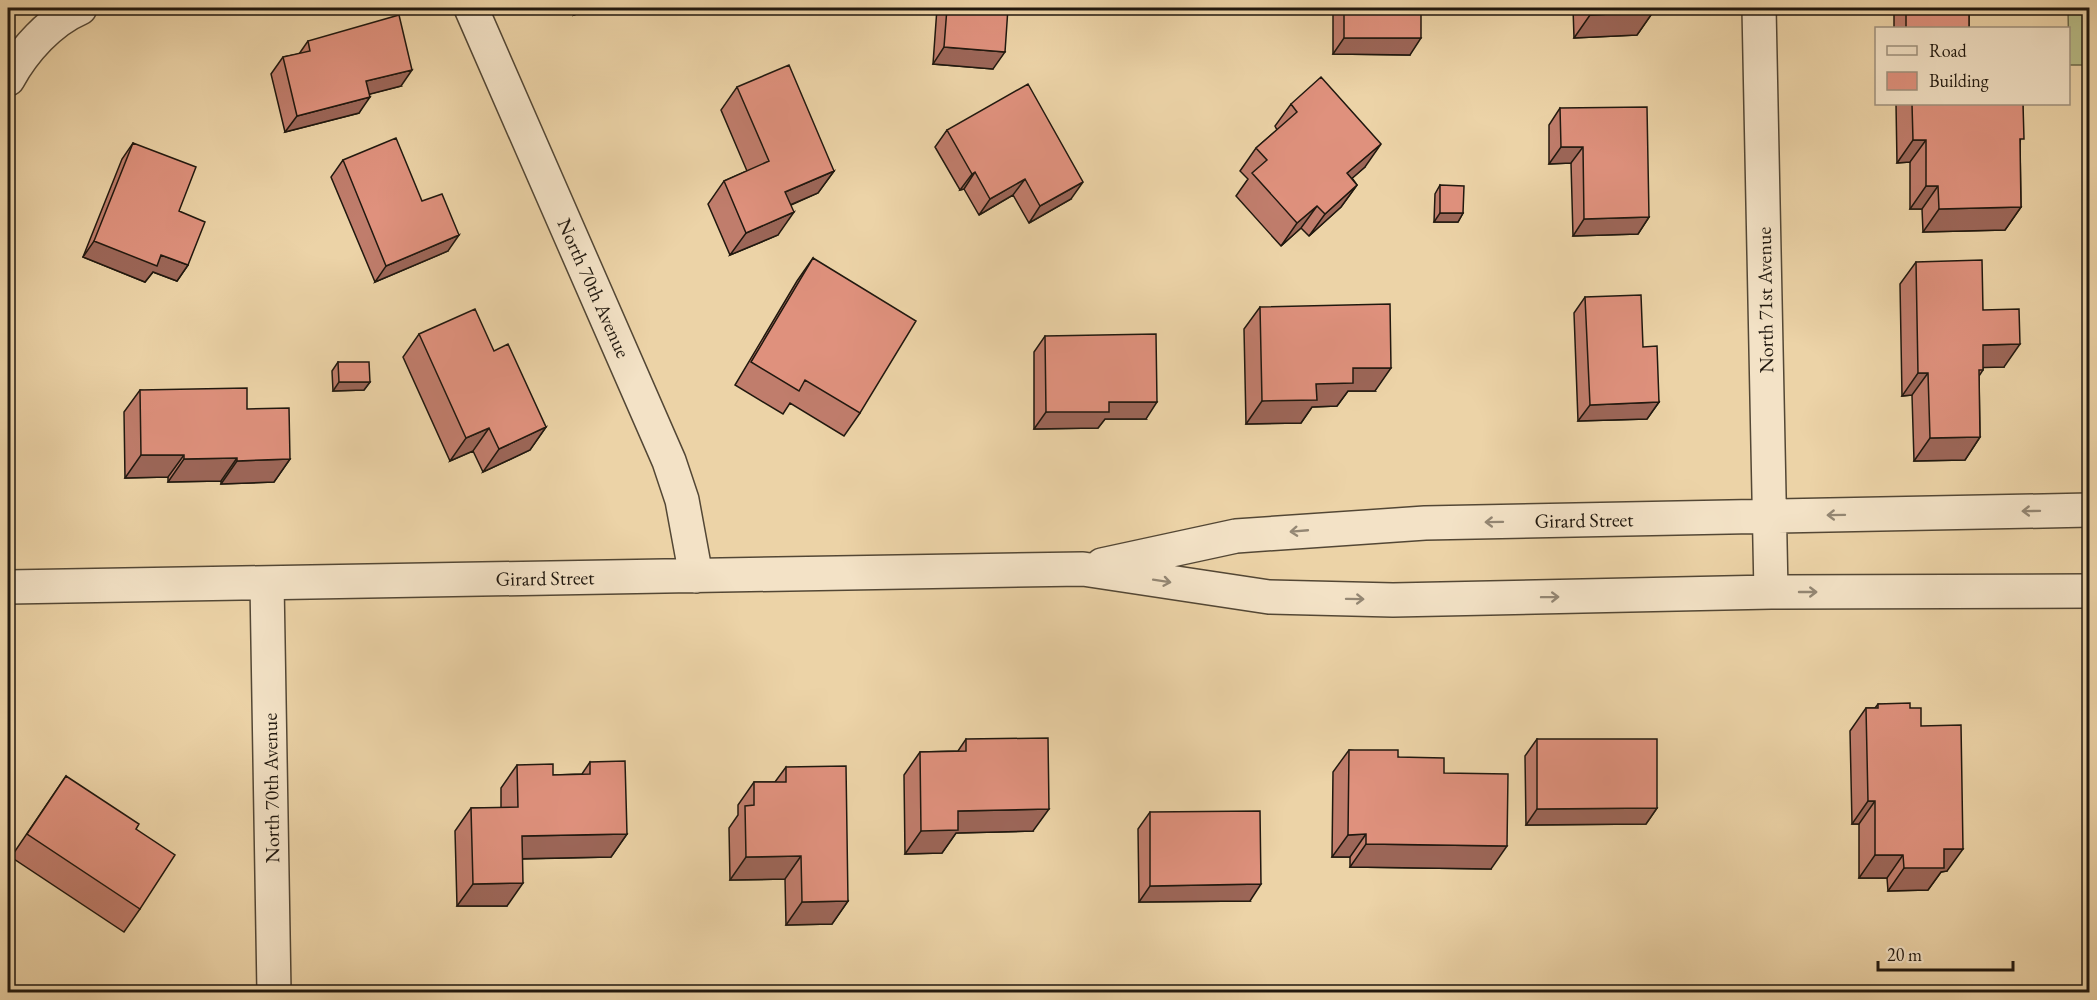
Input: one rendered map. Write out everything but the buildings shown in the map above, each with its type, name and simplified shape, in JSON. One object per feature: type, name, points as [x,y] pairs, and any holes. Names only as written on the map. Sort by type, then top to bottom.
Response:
[{"type":"street","points":[[8,79],[36,39],[66,14],[81,8]]},
{"type":"street","name":"North 70th Avenue","points":[[471,8],[669,461],[682,500],[696,576]]},
{"type":"street","name":"North 71st Avenue","points":[[1759,8],[1771,592]]},
{"type":"street","name":"Girard Street","points":[[1083,569],[1236,537],[1333,529],[1425,524],[2090,510]]},
{"type":"street","name":"Girard Street","points":[[8,587],[1083,569],[1269,597],[1393,600],[1771,592],[2090,591]]},
{"type":"street","name":"North 70th Avenue","points":[[267,583],[274,993]]},
{"type":"green space","points":[[2068,8],[2089,8],[2089,65],[2070,65]]}]
